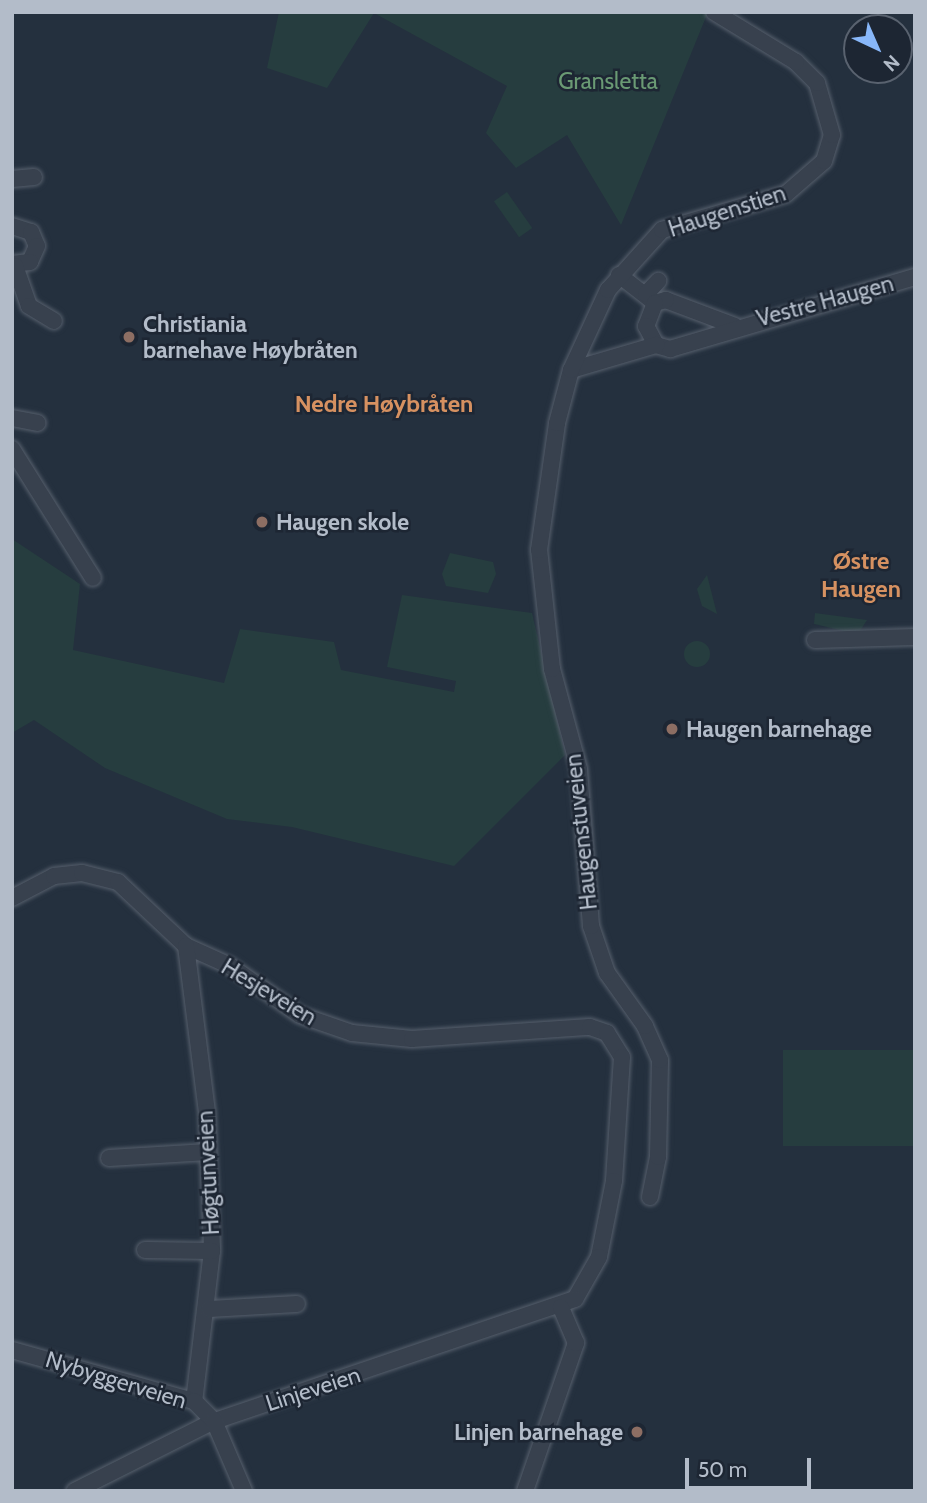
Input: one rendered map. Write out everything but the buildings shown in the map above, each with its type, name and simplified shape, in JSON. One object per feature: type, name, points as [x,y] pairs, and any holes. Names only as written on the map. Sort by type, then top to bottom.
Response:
[{"type":"street","name":"Haugenstien","points":[[571,370],[620,275],[662,230],[786,194],[824,161],[832,135],[817,83],[796,62],[714,12]]},
{"type":"street","points":[[12,179],[34,177]]},
{"type":"street","points":[[12,226],[31,232],[37,246],[30,262],[14,265],[29,306],[54,321]]},
{"type":"street","points":[[620,275],[651,298]]},
{"type":"street","name":"Vestre Haugen","points":[[571,370],[656,345],[670,349],[735,326],[915,277]]},
{"type":"street","points":[[656,345],[646,326],[651,298],[658,281]]},
{"type":"street","name":"Vestre Haugen","points":[[651,298],[682,304],[735,326]]},
{"type":"street","name":"Haugenstuveien","points":[[571,370],[555,429],[539,550],[552,669],[579,769],[591,926],[607,973],[645,1026],[660,1060],[658,1157],[650,1197]]},
{"type":"street","points":[[12,418],[38,423]]},
{"type":"street","points":[[12,449],[44,490],[93,578]]},
{"type":"street","points":[[815,640],[915,637]]},
{"type":"street","name":"Hesjeveien","points":[[12,898],[54,876],[101,877],[138,895],[186,946],[230,967],[300,1015],[352,1033],[412,1039],[600,1028],[622,1057],[620,1146],[592,1275],[575,1300],[561,1307]]},
{"type":"street","name":"Høgtunveien","points":[[186,946],[208,1152],[212,1251],[209,1309],[194,1401]]},
{"type":"street","points":[[108,1158],[208,1152]]},
{"type":"street","points":[[145,1250],[212,1251]]},
{"type":"street","points":[[209,1309],[297,1304]]},
{"type":"street","points":[[525,1491],[576,1343],[561,1307]]},
{"type":"street","name":"Linjeveien","points":[[75,1491],[214,1421],[561,1307]]},
{"type":"street","name":"Nybyggerveien","points":[[12,1350],[194,1401],[214,1421]]},
{"type":"street","points":[[214,1421],[244,1491]]},
{"type":"green space","name":"Gransletta","points":[[279,12],[708,12],[621,225],[567,135],[516,168],[486,133],[507,86],[374,13],[327,88],[267,68]]},
{"type":"green space","points":[[507,192],[532,228],[519,237],[494,201]]},
{"type":"green space","points":[[12,539],[80,584],[73,650],[224,683],[240,629],[334,642],[341,670],[454,692],[456,681],[387,667],[402,595],[532,613],[565,755],[454,866],[292,827],[227,819],[105,768],[34,720],[12,733]]},
{"type":"green space","points":[[450,553],[493,562],[496,574],[488,593],[446,586],[442,574]]},
{"type":"green space","points":[[707,575],[717,614],[702,606],[697,589]]},
{"type":"green space","points":[[815,613],[867,620],[860,631],[849,632],[814,624]]},
{"type":"green space","points":[[697,641],[706,645],[710,654],[706,663],[697,667],[688,663],[684,654],[688,645]]},
{"type":"green space","points":[[783,1050],[915,1050],[915,1146],[783,1146]]},
{"type":"place","name":"Christiania barnehave Høybråten","points":[[129,337]]},
{"type":"place","name":"Haugen skole","points":[[262,522]]},
{"type":"place","name":"Haugen barnehage","points":[[672,729]]},
{"type":"place","name":"Linjen barnehage","points":[[637,1432]]},
{"type":"district","name":"Nedre Høybråten","points":[[384,404]]},
{"type":"district","name":"Østre Haugen","points":[[861,575]]}]
